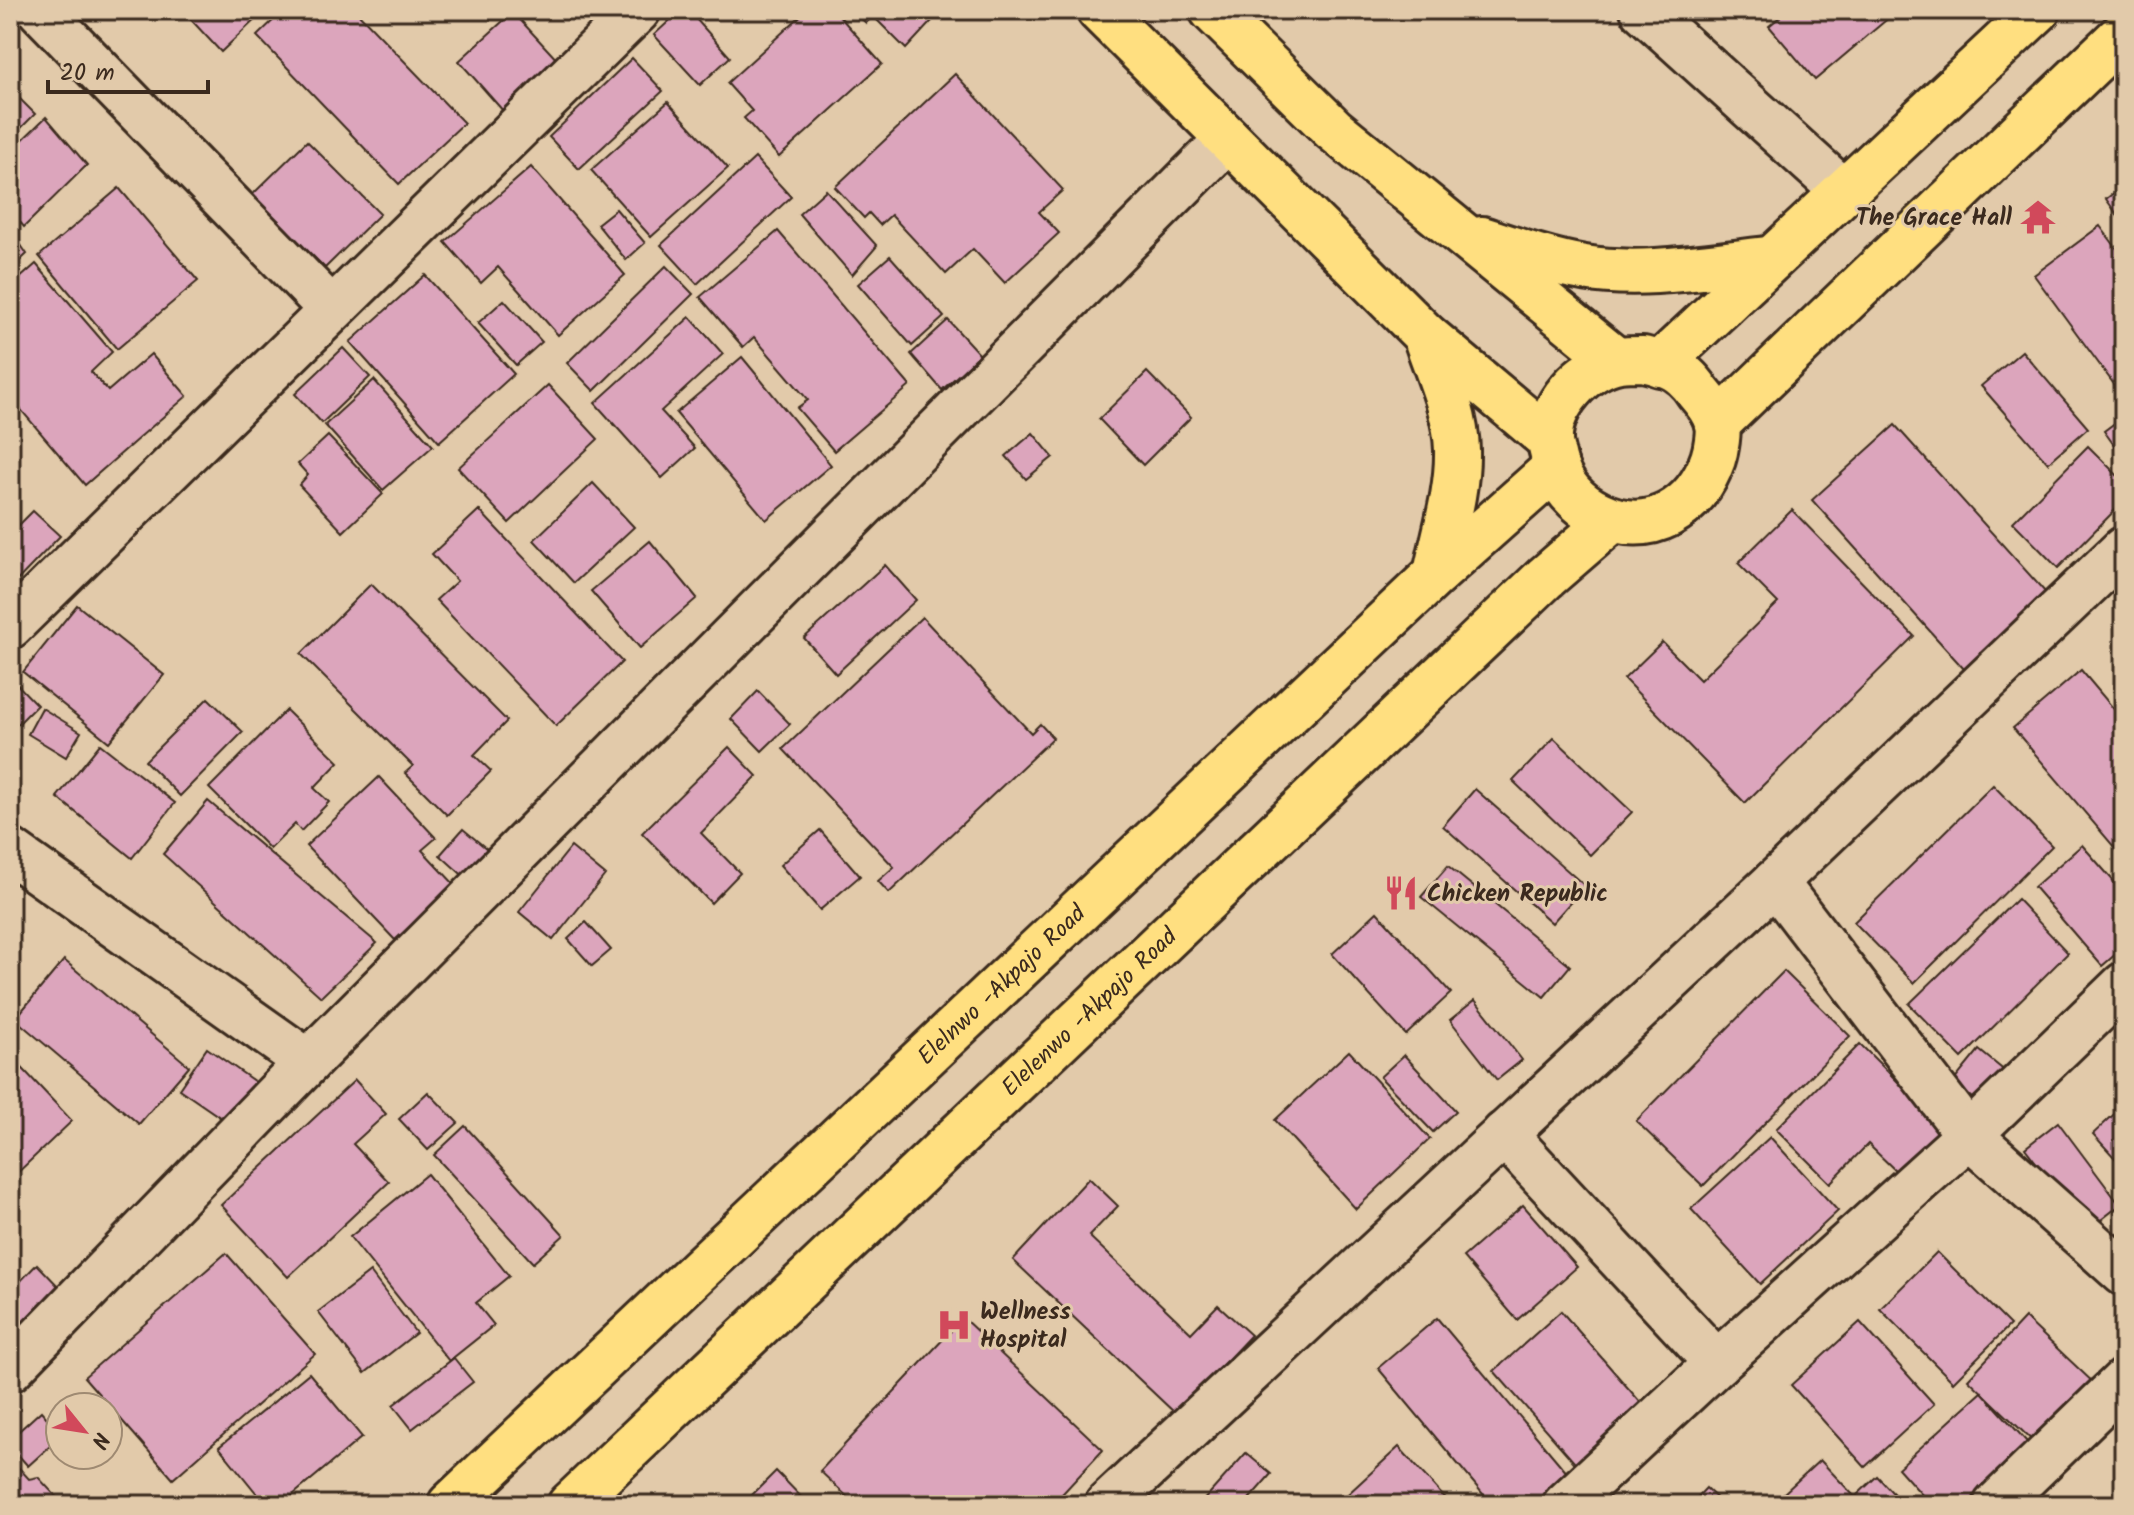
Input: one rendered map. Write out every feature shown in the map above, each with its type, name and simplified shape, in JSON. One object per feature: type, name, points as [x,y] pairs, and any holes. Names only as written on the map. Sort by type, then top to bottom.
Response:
[{"type":"main road","points":[[1099,10],[1425,335],[1553,454],[1567,489],[1587,509],[1612,520],[1640,523],[1666,516],[1689,501],[1706,479],[1715,453],[1717,424],[1690,380],[1668,365],[1643,359],[1616,360],[1592,371],[1571,387],[1558,410],[1553,454]]},
{"type":"main road","points":[[1212,10],[1333,129],[1616,360]]},
{"type":"main road","points":[[1660,364],[2038,10]]},
{"type":"main road","points":[[1717,424],[2124,33]]},
{"type":"main road","points":[[1464,233],[1545,259],[1599,269],[1627,271],[1770,259]]},
{"type":"main road","points":[[1425,335],[1453,418],[1457,449],[1455,481],[1436,574]]},
{"type":"main road","name":"Elelnwo -Akpajo Road","points":[[450,1505],[1436,574],[1553,454]]},
{"type":"main road","name":"Elelenwo -Akpajo Road","points":[[570,1505],[1545,578],[1612,520]]},
{"type":"street","points":[[40,10],[331,309]]},
{"type":"street","points":[[10,626],[638,10]]},
{"type":"street","points":[[1643,10],[1843,191]]},
{"type":"street","points":[[10,1369],[308,1062],[1228,139]]},
{"type":"street","points":[[1107,1505],[1775,882],[2124,549]]},
{"type":"street","points":[[10,851],[308,1062]]},
{"type":"street","points":[[1775,882],[1969,1135],[2124,1273]]},
{"type":"street","points":[[1565,1505],[1969,1135],[2124,985]]},
{"type":"street","points":[[1504,1134],[1717,1363]]},
{"type":"street","points":[[1996,1505],[2124,1381]]},
{"type":"building","points":[[182,10],[265,10],[221,52]]},
{"type":"building","points":[[284,10],[355,10],[464,123],[399,184],[257,36]]},
{"type":"building","points":[[681,10],[688,10],[730,57],[700,85],[654,35]]},
{"type":"building","points":[[807,10],[834,10],[882,64],[779,157],[744,118],[752,111],[727,83]]},
{"type":"building","points":[[852,10],[942,10],[906,49],[873,16],[866,23]]},
{"type":"building","points":[[1788,10],[1898,10],[1815,80],[1769,26]]},
{"type":"building","points":[[513,12],[559,62],[504,112],[459,61]]},
{"type":"building","points":[[632,58],[663,91],[579,169],[549,137]]},
{"type":"building","points":[[955,74],[1063,190],[1039,212],[1059,233],[1005,283],[973,249],[946,274],[891,215],[880,225],[869,213],[864,218],[835,187]]},
{"type":"building","points":[[10,89],[35,114],[10,139]]},
{"type":"building","points":[[668,102],[728,168],[651,237],[591,170]]},
{"type":"building","points":[[46,117],[87,165],[24,227],[10,210],[10,152]]},
{"type":"building","points":[[307,141],[380,214],[325,268],[252,195]]},
{"type":"building","points":[[755,158],[791,197],[697,284],[661,245]]},
{"type":"building","points":[[531,167],[625,275],[558,335],[498,267],[481,283],[445,242]]},
{"type":"building","points":[[2124,185],[2124,224],[2106,199]]},
{"type":"building","points":[[119,188],[198,281],[117,349],[39,256]]},
{"type":"building","points":[[826,190],[877,246],[852,275],[799,214]]},
{"type":"building","points":[[616,209],[645,243],[626,260],[597,224]]},
{"type":"building","points":[[2100,226],[2124,258],[2124,398],[2034,275]]},
{"type":"building","points":[[10,229],[27,254],[10,270]]},
{"type":"building","points":[[778,231],[910,386],[834,451],[797,408],[808,400],[754,337],[743,347],[700,297]]},
{"type":"building","points":[[890,256],[944,317],[912,346],[858,284]]},
{"type":"building","points":[[36,264],[112,352],[91,372],[108,391],[151,354],[187,396],[85,485],[10,397],[10,287]]},
{"type":"building","points":[[666,266],[693,294],[594,391],[567,363]]},
{"type":"building","points":[[425,275],[514,374],[439,442],[350,342]]},
{"type":"building","points":[[504,300],[542,342],[516,365],[478,323]]},
{"type":"building","points":[[690,317],[723,354],[661,411],[695,448],[662,478],[595,403]]},
{"type":"building","points":[[948,320],[980,355],[942,390],[911,354]]},
{"type":"building","points":[[343,348],[370,377],[322,423],[295,394]]},
{"type":"building","points":[[2022,351],[2088,428],[2048,463],[1981,386]]},
{"type":"building","points":[[742,357],[831,465],[766,520],[676,413]]},
{"type":"building","points":[[1147,372],[1191,417],[1143,465],[1099,419]]},
{"type":"building","points":[[374,380],[433,446],[383,490],[325,425]]},
{"type":"building","points":[[548,385],[598,439],[509,523],[458,468]]},
{"type":"building","points":[[2124,416],[2124,459],[2104,431]]},
{"type":"building","points":[[1895,425],[2046,593],[1964,669],[1812,500]]},
{"type":"building","points":[[1033,433],[1053,457],[1026,479],[1006,456]]},
{"type":"building","points":[[328,436],[383,494],[343,532],[299,485],[308,475],[298,464]]},
{"type":"building","points":[[2088,446],[2124,482],[2124,501],[2058,568],[2013,522]]},
{"type":"building","points":[[593,483],[634,527],[574,583],[534,540]]},
{"type":"building","points":[[479,510],[622,662],[556,726],[436,600],[457,581],[432,554]]},
{"type":"building","points":[[1792,510],[1914,636],[1745,803],[1624,679],[1662,642],[1700,680],[1778,603],[1738,563]]},
{"type":"building","points":[[33,511],[60,536],[10,588],[10,534]]},
{"type":"building","points":[[650,541],[697,598],[640,648],[591,591]]},
{"type":"building","points":[[885,565],[916,600],[836,674],[804,638]]},
{"type":"building","points":[[371,584],[507,721],[474,755],[491,771],[447,815],[405,773],[413,766],[301,654]]},
{"type":"building","points":[[77,605],[164,675],[109,742],[23,672]]},
{"type":"building","points":[[922,617],[1031,733],[1040,724],[1053,738],[889,893],[878,881],[894,867],[783,749]]},
{"type":"building","points":[[2081,670],[2124,721],[2124,851],[2120,854],[2013,728]]},
{"type":"building","points":[[12,679],[37,705],[10,732],[10,681]]},
{"type":"building","points":[[758,691],[790,724],[762,751],[731,719]]},
{"type":"building","points":[[208,698],[243,732],[180,796],[145,761]]},
{"type":"building","points":[[42,708],[81,732],[66,757],[28,734]]},
{"type":"building","points":[[286,710],[339,762],[314,788],[329,802],[301,831],[295,824],[270,849],[209,788]]},
{"type":"building","points":[[1554,738],[1632,812],[1590,855],[1513,781]]},
{"type":"building","points":[[100,744],[175,803],[132,858],[57,797]]},
{"type":"building","points":[[729,747],[757,776],[701,833],[740,873],[711,903],[642,833]]},
{"type":"building","points":[[379,777],[436,838],[422,850],[455,885],[395,940],[306,846]]},
{"type":"building","points":[[1993,785],[2052,846],[1914,983],[1854,922]]},
{"type":"building","points":[[1475,789],[1585,886],[1552,923],[1443,826]]},
{"type":"building","points":[[208,801],[377,943],[321,997],[163,854]]},
{"type":"building","points":[[463,829],[493,854],[469,881],[440,855]]},
{"type":"building","points":[[820,830],[860,876],[820,910],[780,865]]},
{"type":"building","points":[[2082,845],[2124,893],[2124,947],[2102,966],[2034,887]]},
{"type":"building","points":[[571,847],[605,875],[553,940],[519,912]]},
{"type":"building","points":[[1448,866],[1570,966],[1544,997],[1421,897]]},
{"type":"building","points":[[2017,899],[2068,953],[1962,1058],[1909,1004]]},
{"type":"building","points":[[1377,912],[1451,993],[1406,1035],[1332,954]]},
{"type":"building","points":[[586,922],[611,950],[592,966],[568,939]]},
{"type":"building","points":[[64,960],[189,1066],[139,1124],[15,1019]]},
{"type":"building","points":[[1784,971],[1850,1036],[1703,1186],[1636,1121]]},
{"type":"building","points":[[1475,1000],[1522,1060],[1497,1080],[1450,1020]]},
{"type":"building","points":[[1860,1044],[1944,1128],[1899,1174],[1868,1144],[1830,1183],[1776,1129]]},
{"type":"building","points":[[207,1048],[258,1084],[230,1124],[179,1089]]},
{"type":"building","points":[[1979,1050],[2012,1077],[1985,1109],[1953,1082]]},
{"type":"building","points":[[1349,1051],[1430,1139],[1356,1209],[1275,1120]]},
{"type":"building","points":[[10,1055],[72,1121],[10,1180]]},
{"type":"building","points":[[1404,1055],[1456,1111],[1433,1132],[1380,1077]]},
{"type":"building","points":[[355,1080],[386,1114],[353,1144],[389,1182],[288,1277],[221,1205]]},
{"type":"building","points":[[428,1092],[458,1123],[428,1150],[399,1119]]},
{"type":"building","points":[[2124,1105],[2124,1168],[2093,1134]]},
{"type":"building","points":[[2058,1122],[2120,1205],[2088,1230],[2025,1148]]},
{"type":"building","points":[[465,1126],[564,1235],[533,1263],[434,1155]]},
{"type":"building","points":[[1770,1137],[1838,1211],[1760,1284],[1691,1209]]},
{"type":"building","points":[[427,1174],[509,1276],[476,1303],[494,1325],[449,1361],[350,1237]]},
{"type":"building","points":[[1089,1178],[1118,1206],[1089,1236],[1191,1333],[1218,1305],[1251,1335],[1176,1414],[1013,1260]]},
{"type":"building","points":[[1523,1205],[1577,1267],[1517,1320],[1463,1257]]},
{"type":"building","points":[[1937,1252],[2010,1325],[1953,1382],[1880,1309]]},
{"type":"building","points":[[226,1253],[315,1354],[173,1479],[124,1423],[124,1391],[96,1391],[84,1377]]},
{"type":"building","points":[[37,1264],[62,1290],[22,1328],[10,1315],[10,1292]]},
{"type":"building","points":[[370,1272],[416,1333],[365,1373],[318,1312]]},
{"type":"building","points":[[1561,1311],[1648,1411],[1581,1470],[1494,1371]]},
{"type":"building","points":[[963,1318],[1103,1450],[1052,1505],[856,1505],[820,1471]]},
{"type":"building","points":[[1437,1318],[1568,1474],[1532,1505],[1492,1505],[1378,1368]]},
{"type":"building","points":[[2025,1318],[2097,1386],[2039,1447],[1968,1379]]},
{"type":"building","points":[[1860,1322],[1934,1404],[1865,1467],[1791,1385]]},
{"type":"building","points":[[454,1358],[473,1382],[412,1429],[393,1405]]},
{"type":"building","points":[[309,1373],[362,1437],[281,1505],[266,1505],[219,1447]]},
{"type":"building","points":[[1982,1392],[2036,1452],[1978,1505],[1931,1505],[1898,1468]]},
{"type":"building","points":[[41,1411],[44,1414],[44,1452],[28,1466],[10,1446],[10,1439]]},
{"type":"building","points":[[1399,1447],[1451,1505],[1336,1505]]},
{"type":"building","points":[[1246,1453],[1271,1474],[1244,1505],[1203,1505],[1201,1503]]},
{"type":"building","points":[[1820,1460],[1855,1497],[1877,1476],[1904,1505],[1771,1505]]},
{"type":"building","points":[[19,1468],[29,1479],[38,1477],[64,1505],[10,1505],[10,1475]]},
{"type":"building","points":[[776,1471],[809,1505],[742,1505]]},
{"type":"building","points":[[1706,1488],[1724,1505],[1690,1505]]},
{"type":"place","name":"The Grace Hall","points":[[2038,217]]},
{"type":"place","name":"Chicken Republic","points":[[1401,893]]},
{"type":"place","name":"Wellness Hospital","points":[[954,1325]]}]
